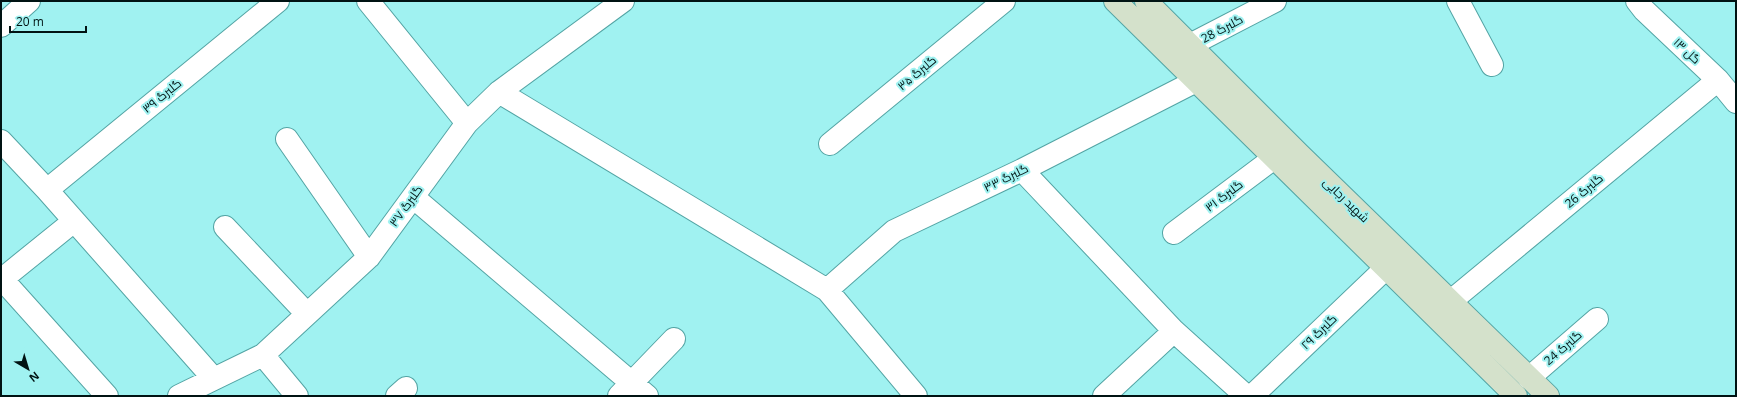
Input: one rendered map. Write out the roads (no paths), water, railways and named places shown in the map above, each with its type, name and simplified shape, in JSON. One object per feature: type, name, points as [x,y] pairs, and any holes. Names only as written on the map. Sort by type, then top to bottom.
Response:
[{"type":"main road","name":"شهید رجایی","points":[[1115,1],[1516,396]]},
{"type":"main road","name":"شهید رجایی","points":[[1146,1],[1299,154],[1548,396]]},
{"type":"street","points":[[1,26],[29,1]]},
{"type":"street","name":"گلبرگ ۳۹","points":[[47,190],[278,1]]},
{"type":"street","points":[[368,1],[467,123]]},
{"type":"street","name":"گلبرگ ۳۷","points":[[178,396],[263,355],[369,257],[467,123],[499,92],[623,1]]},
{"type":"street","name":"گلبرگ ۳۵","points":[[830,144],[1004,1]]},
{"type":"street","name":"گلبرگ 28","points":[[1190,46],[1275,1]]},
{"type":"street","points":[[1458,1],[1492,65]]},
{"type":"street","name":"گل ۱۳","points":[[1637,1],[1644,10],[1718,80],[1736,102]]},
{"type":"street","name":"گلبرگ 26","points":[[1451,301],[1718,80]]},
{"type":"street","name":"گلبرگ ۳۳","points":[[828,290],[894,231],[1022,170],[1196,81]]},
{"type":"street","points":[[499,92],[828,290],[916,396]]},
{"type":"street","points":[[287,139],[369,257]]},
{"type":"street","points":[[1,141],[47,190],[214,379]]},
{"type":"street","name":"گلبرگ ۳۱","points":[[1174,234],[1274,158]]},
{"type":"street","points":[[1022,170],[1174,331],[1246,396]]},
{"type":"street","points":[[413,196],[633,392],[674,339]]},
{"type":"street","points":[[74,221],[2,279],[107,396]]},
{"type":"street","points":[[225,227],[307,314]]},
{"type":"street","name":"گلبرگ ۲۹","points":[[1252,396],[1386,268]]},
{"type":"street","name":"گلبرگ 24","points":[[1529,378],[1597,319]]},
{"type":"street","points":[[1104,396],[1174,331]]},
{"type":"street","points":[[263,355],[297,396]]}]
